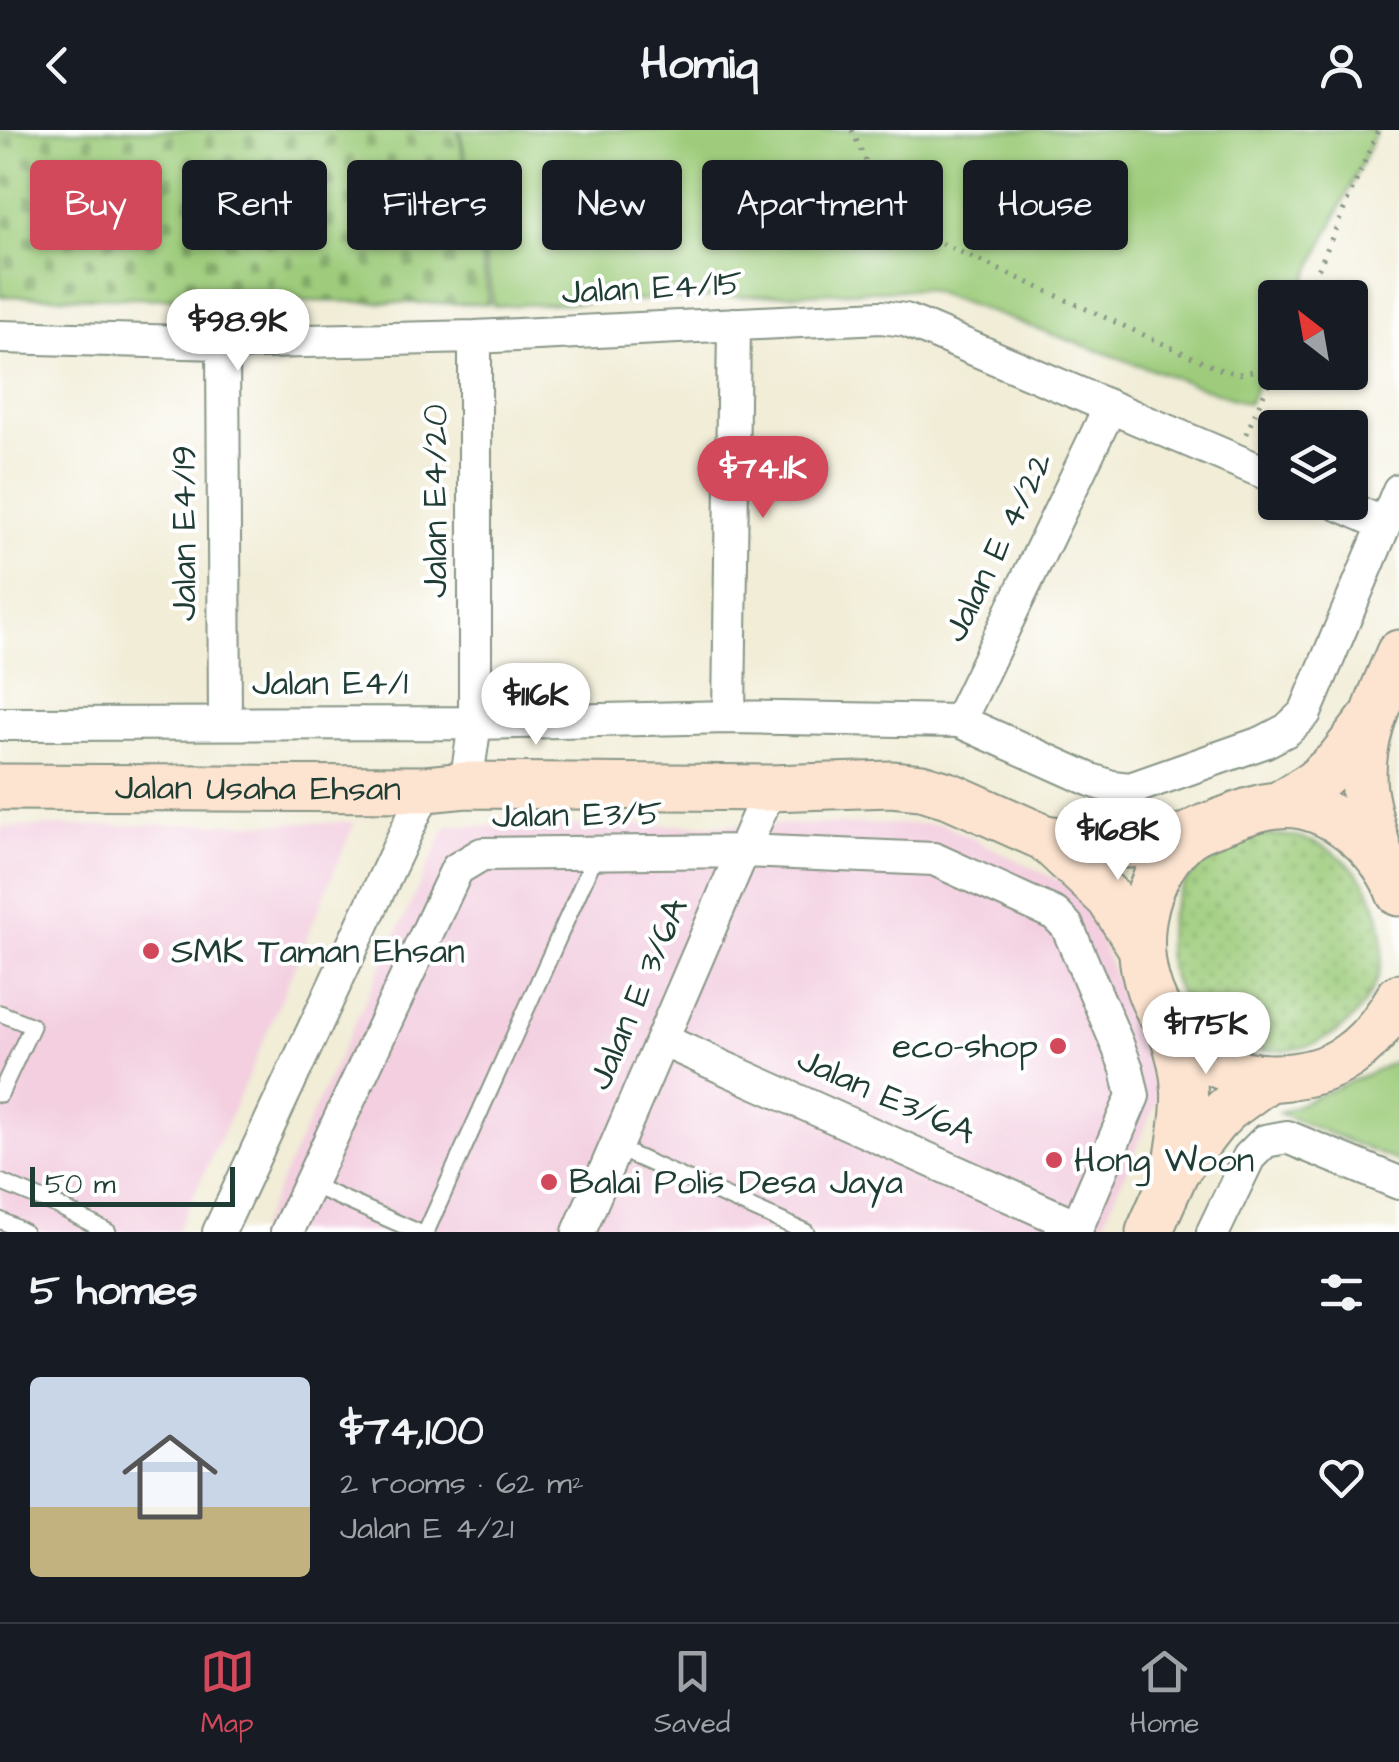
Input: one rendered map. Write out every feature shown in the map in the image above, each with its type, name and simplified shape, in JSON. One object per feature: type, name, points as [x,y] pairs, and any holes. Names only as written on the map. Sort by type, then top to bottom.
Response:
[{"type":"street","name":"Jalan E4/15","points":[[0,337],[223,343],[880,317],[905,320],[1258,470]]},
{"type":"street","points":[[730,717],[734,324]]},
{"type":"street","name":"Jalan E4/20","points":[[219,1232],[475,724],[475,336]]},
{"type":"street","name":"Jalan E4/19","points":[[223,343],[225,723]]},
{"type":"street","name":"Jalan E 4/22","points":[[959,722],[1110,408]]},
{"type":"street","points":[[959,722],[1091,780],[1130,790],[1287,730],[1305,713],[1399,490]]},
{"type":"street","points":[[1368,517],[1384,524]]},
{"type":"street","points":[[1390,876],[1363,785],[1372,719],[1399,653]]},
{"type":"street","name":"Jalan E4/1","points":[[0,724],[475,724],[730,717],[959,722]]},
{"type":"street","points":[[1280,804],[1338,762],[1372,719]]},
{"type":"street","name":"Jalan Usaha Ehsan","points":[[0,786],[770,788],[890,784],[921,787],[951,796],[1045,838],[1104,846],[1188,836],[1250,811],[1280,804]]},
{"type":"street","name":"Jalan E 3/6A","points":[[579,1232],[770,788]]},
{"type":"street","points":[[1280,804],[1326,815],[1356,834],[1390,876]]},
{"type":"street","points":[[1188,836],[1171,855],[1144,911],[1140,946],[1148,990],[1170,1028],[1195,1052],[1224,1068],[1258,1077],[1293,1077]]},
{"type":"street","name":"Jalan Usaha Ehsan","points":[[1045,838],[1109,898],[1140,946]]},
{"type":"street","name":"Jalan E3/5","points":[[287,1232],[457,869],[482,854],[743,851],[934,858],[1055,914],[1067,926],[1116,1040],[1133,1096],[1076,1229]]},
{"type":"street","points":[[1149,1232],[1176,1171],[1226,1109],[1268,1079],[1293,1077],[1337,1064],[1380,1041],[1378,1030],[1399,997]]},
{"type":"street","points":[[1170,1028],[1181,1058],[1186,1096],[1176,1171]]},
{"type":"street","name":"Jalan E3/6A","points":[[662,1040],[1076,1229]]},
{"type":"street","points":[[1213,1232],[1249,1157],[1265,1140],[1287,1137],[1399,1182]]},
{"type":"lane","points":[[426,1232],[596,854]]},
{"type":"lane","points":[[0,1013],[32,1026],[0,1094]]},
{"type":"lane","points":[[616,1148],[806,1232]]},
{"type":"lane","points":[[0,1182],[108,1232]]},
{"type":"lane","points":[[310,1184],[418,1232]]},
{"type":"lane","points":[[0,1220],[24,1232]]},
{"type":"path","points":[[852,130],[872,173],[936,241],[1220,369],[1239,374],[1258,371]]},
{"type":"path","points":[[1314,280],[1378,130]]},
{"type":"path","points":[[1234,460],[1265,390]]},
{"type":"shaded area","name":"SMK Taman Ehsan","points":[[355,822],[249,1075],[177,1232],[0,1232],[0,827]]},
{"type":"shaded area","points":[[942,824],[1083,892],[1159,1096],[1099,1232],[257,1232],[447,826]]},
{"type":"green space","points":[[0,130],[458,130],[464,160],[347,160],[347,250],[480,250],[490,304],[0,296]]},
{"type":"green space","points":[[460,130],[1377,130],[1306,280],[1258,280],[1258,383],[1248,404],[925,289],[494,306],[483,250],[522,250],[522,160],[466,160]]},
{"type":"green space","points":[[1275,835],[1316,843],[1351,867],[1375,902],[1383,943],[1375,984],[1351,1019],[1316,1043],[1275,1051],[1234,1043],[1199,1019],[1175,984],[1167,943],[1175,902],[1199,867],[1234,843]]},
{"type":"green space","points":[[1399,1060],[1399,1162],[1279,1113]]},
{"type":"place","name":"SMK Taman Ehsan","points":[[151,951]]},
{"type":"place","name":"eco-shop","points":[[1058,1046]]},
{"type":"place","name":"Hong Woon","points":[[1054,1160]]},
{"type":"place","name":"Balai Polis Desa Jaya","points":[[549,1182]]}]
